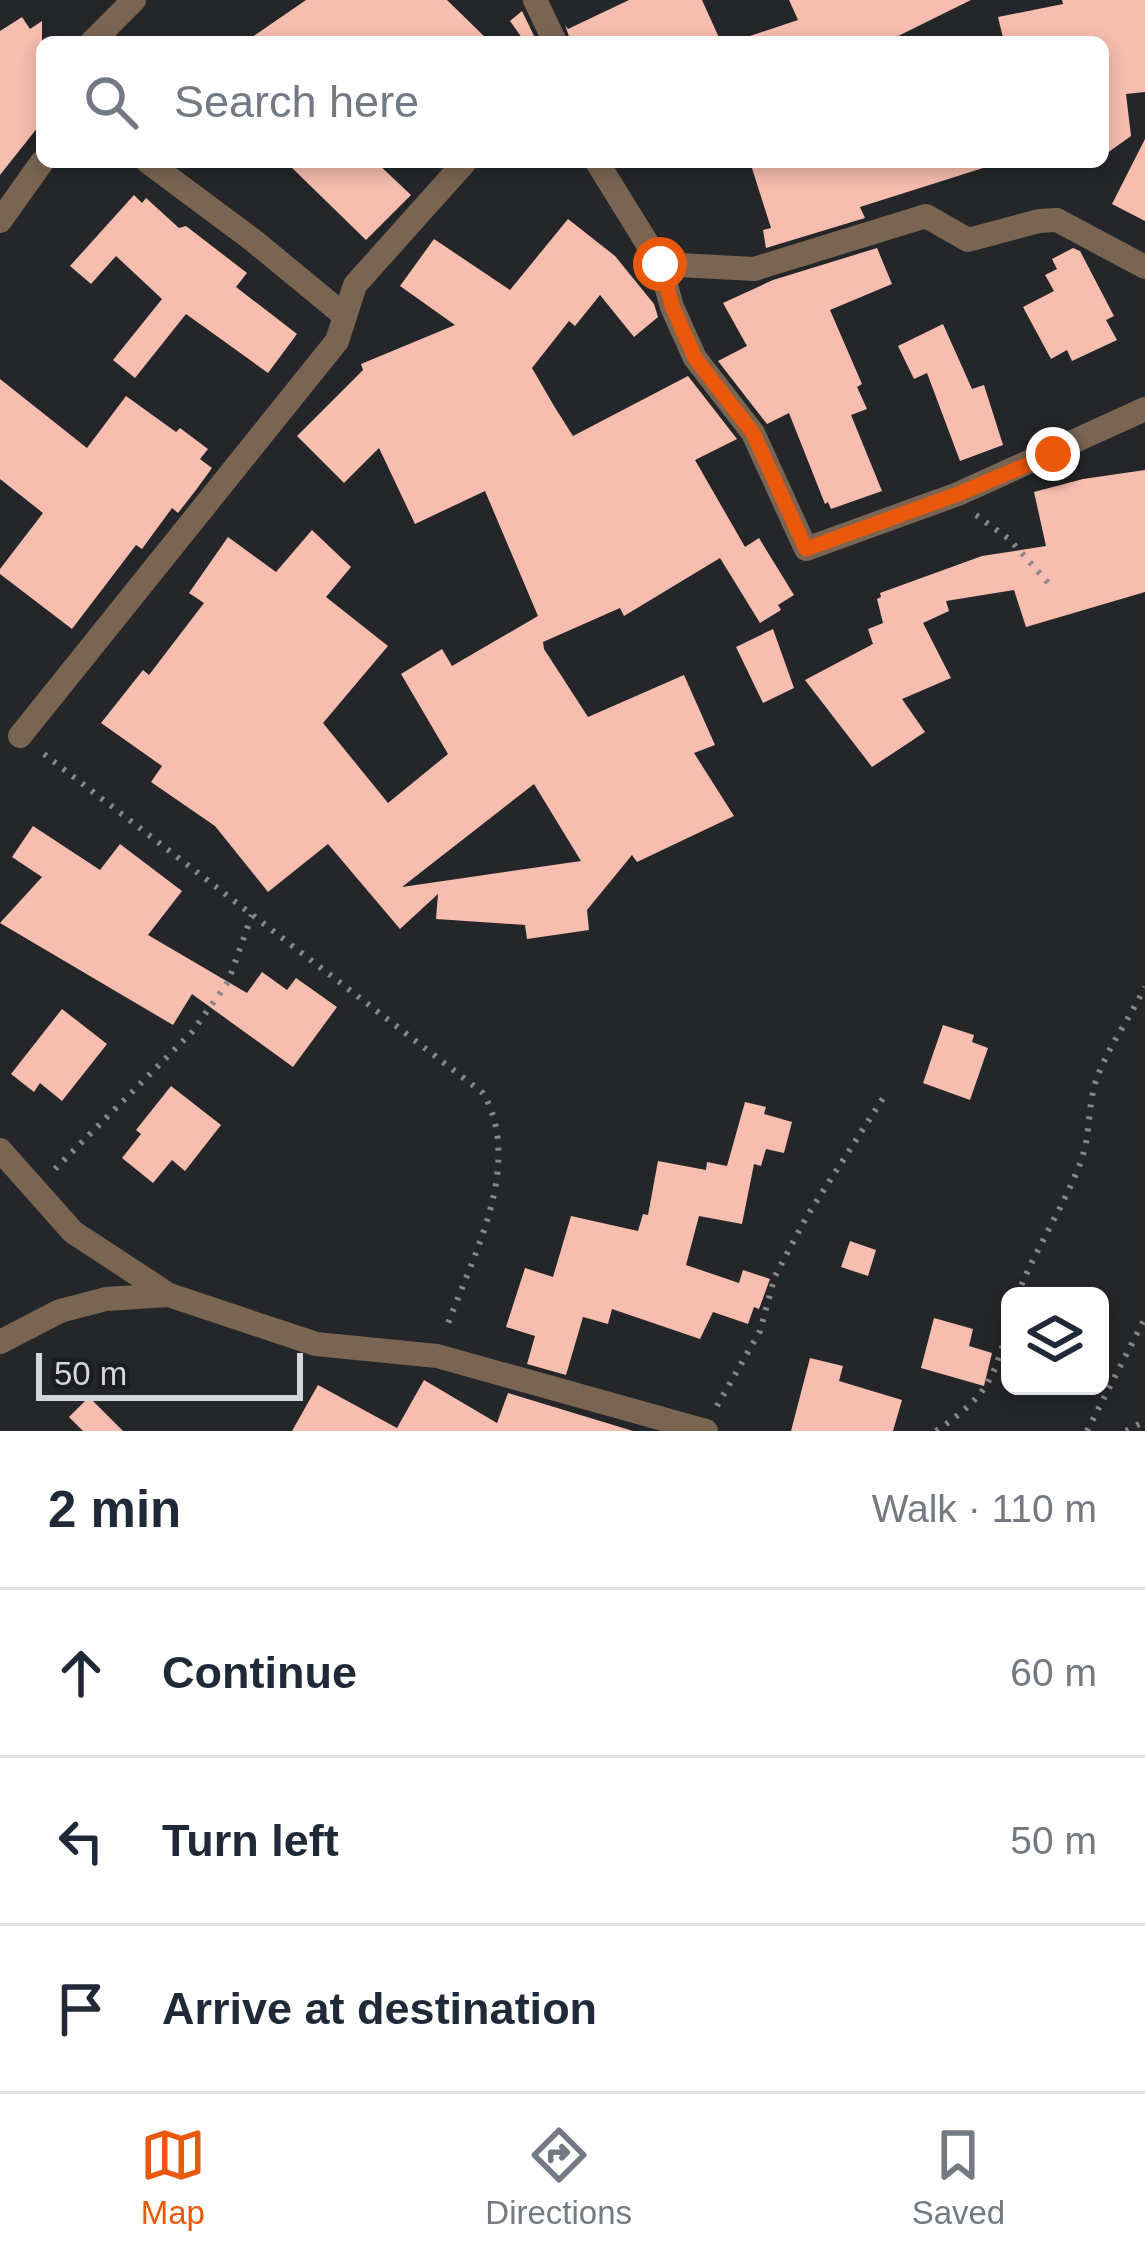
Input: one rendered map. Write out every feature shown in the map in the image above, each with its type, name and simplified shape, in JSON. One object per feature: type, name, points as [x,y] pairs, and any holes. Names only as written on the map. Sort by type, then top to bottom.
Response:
[{"type":"street","points":[[98,36],[134,0]]},
{"type":"street","points":[[535,0],[552,36]]},
{"type":"street","points":[[0,221],[38,168]]},
{"type":"street","points":[[156,168],[345,316]]},
{"type":"street","points":[[20,736],[337,341],[355,284],[460,168]]},
{"type":"street","points":[[601,168],[660,264],[695,358],[753,433],[806,549],[958,494],[1145,409]]},
{"type":"street","points":[[660,264],[754,269],[926,216],[968,240],[1039,220],[1057,220],[1145,266]]},
{"type":"street","points":[[0,1150],[73,1232],[169,1295],[316,1344],[437,1356],[705,1430]]},
{"type":"street","points":[[0,1342],[60,1311],[106,1299],[169,1295]]},
{"type":"path","points":[[958,494],[984,524],[1009,539],[1051,586]]},
{"type":"path","points":[[20,736],[483,1093],[494,1112],[500,1149],[497,1177],[437,1356]]},
{"type":"path","points":[[35,1189],[192,1032],[228,982],[252,915]]},
{"type":"path","points":[[1020,1287],[1080,1165],[1090,1133],[1094,1089],[1145,987]]},
{"type":"path","points":[[705,1430],[760,1331],[775,1276],[807,1216],[887,1092]]},
{"type":"path","points":[[1088,1431],[1145,1318]]},
{"type":"path","points":[[936,1431],[979,1400],[1001,1344]]},
{"type":"path","points":[[1126,1431],[1145,1421]]},
{"type":"building","points":[[306,0],[447,0],[484,36],[254,36]]},
{"type":"building","points":[[629,0],[702,0],[718,36],[569,36],[565,25],[568,29]]},
{"type":"building","points":[[789,0],[971,0],[898,36],[750,36],[798,20]]},
{"type":"building","points":[[1062,0],[1145,0],[1145,92],[1126,94],[1131,136],[1109,152],[1109,36],[1003,36],[998,17],[1063,4]]},
{"type":"building","points":[[522,11],[534,36],[521,36],[510,21]]},
{"type":"building","points":[[22,17],[30,29],[42,21],[42,36],[36,36],[36,130],[0,175],[0,31]]},
{"type":"building","points":[[1145,139],[1145,221],[1112,204]]},
{"type":"building","points":[[292,168],[382,168],[411,195],[366,240]]},
{"type":"building","points":[[752,168],[983,168],[860,207],[865,218],[766,248],[763,230],[771,228]]},
{"type":"building","points":[[134,195],[142,203],[146,198],[179,228],[186,226],[247,273],[236,287],[297,334],[268,373],[186,314],[135,378],[113,360],[162,299],[116,256],[91,284],[70,266]]},
{"type":"building","points":[[568,219],[615,256],[654,304],[658,317],[634,337],[600,295],[575,326],[569,321],[532,368],[573,436],[688,376],[737,439],[695,460],[745,547],[759,538],[794,595],[760,623],[720,558],[624,616],[620,608],[543,642],[588,717],[684,675],[715,745],[694,753],[734,816],[637,862],[632,855],[587,910],[589,930],[527,939],[525,925],[436,919],[438,894],[400,929],[328,844],[268,892],[215,826],[151,782],[162,766],[101,723],[143,670],[149,675],[204,603],[189,593],[228,537],[276,572],[312,530],[351,567],[326,597],[388,646],[323,723],[388,803],[448,754],[401,674],[442,649],[452,666],[538,616],[485,491],[415,524],[379,448],[344,483],[297,436],[363,370],[361,364],[455,325],[400,286],[434,239],[510,290]],"holes":[[[534,784],[581,861],[402,887]]]},
{"type":"building","points":[[877,248],[892,284],[830,310],[862,384],[857,387],[867,409],[851,415],[882,491],[831,509],[789,413],[767,424],[718,361],[747,346],[723,303],[773,280]]},
{"type":"building","points":[[1073,248],[1080,251],[1114,316],[1106,320],[1117,340],[1072,361],[1067,350],[1051,359],[1023,307],[1054,291],[1045,275],[1057,269],[1052,259]]},
{"type":"building","points":[[943,324],[972,389],[984,385],[1003,445],[960,461],[927,373],[914,379],[898,346]]},
{"type":"building","points":[[0,379],[87,448],[126,396],[208,449],[200,459],[212,468],[196,490],[178,513],[172,508],[142,549],[136,545],[72,629],[0,574],[43,513],[0,479]]},
{"type":"building","points":[[1145,470],[1145,592],[1026,627],[1014,590],[946,601],[949,611],[923,623],[951,678],[902,699],[925,732],[872,767],[805,680],[873,644],[868,629],[883,623],[880,593],[982,556],[1046,546],[1034,492]]},
{"type":"building","points":[[773,629],[794,688],[763,703],[736,647]]},
{"type":"building","points":[[33,826],[100,870],[120,844],[182,891],[148,935],[247,993],[262,972],[287,990],[296,978],[337,1007],[293,1067],[192,994],[173,1025],[0,923],[42,877],[12,857]]},
{"type":"building","points":[[62,1009],[107,1044],[62,1101],[40,1083],[34,1092],[11,1074]]},
{"type":"building","points":[[943,1025],[974,1035],[972,1042],[988,1048],[970,1100],[923,1083]]},
{"type":"building","points":[[171,1086],[221,1125],[185,1171],[172,1160],[153,1183],[122,1158],[141,1134],[136,1130]]},
{"type":"building","points":[[745,1102],[766,1107],[764,1114],[792,1122],[784,1153],[766,1149],[761,1166],[754,1164],[742,1224],[699,1216],[686,1265],[739,1283],[743,1270],[770,1279],[748,1324],[713,1312],[700,1339],[612,1309],[608,1324],[583,1317],[566,1375],[527,1364],[535,1336],[506,1327],[525,1268],[553,1277],[571,1216],[638,1231],[643,1214],[648,1215],[658,1161],[706,1170],[707,1162],[727,1166]]},
{"type":"building","points":[[850,1241],[876,1250],[868,1276],[841,1267]]},
{"type":"building","points":[[934,1318],[973,1329],[969,1346],[992,1353],[984,1386],[921,1368]]},
{"type":"building","points":[[810,1358],[843,1366],[839,1381],[902,1400],[893,1431],[791,1431]]},
{"type":"building","points":[[424,1380],[497,1423],[508,1393],[633,1431],[292,1431],[318,1385],[397,1428]]},
{"type":"building","points":[[89,1397],[123,1431],[83,1431],[69,1417]]},
{"type":"route","points":[[660,264],[695,358],[753,433],[806,549],[1053,454]]}]
